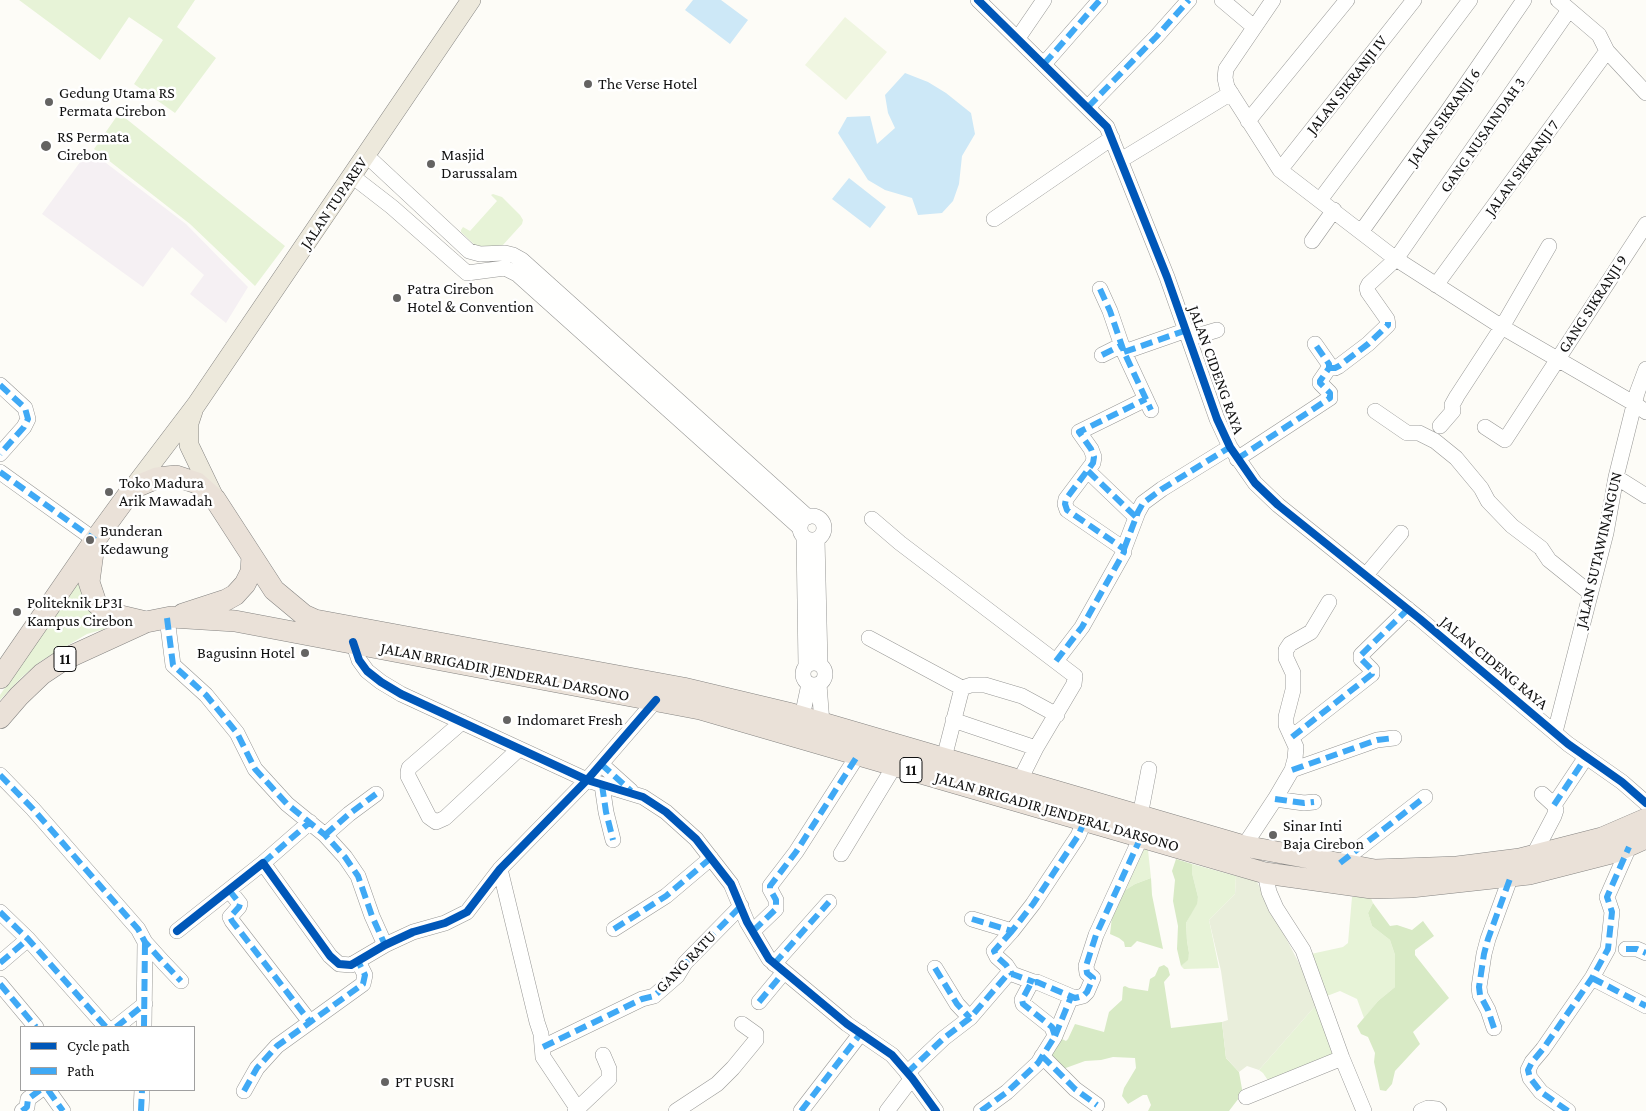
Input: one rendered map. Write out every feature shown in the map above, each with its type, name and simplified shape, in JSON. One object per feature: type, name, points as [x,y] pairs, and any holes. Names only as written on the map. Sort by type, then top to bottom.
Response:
[{"type":"highway","name":"11","points":[[133,488],[157,478],[176,476],[197,483],[215,499]]},
{"type":"highway","points":[[0,678],[133,488]]},
{"type":"highway","name":"JALAN BRIGADIR JENDERAL DARSONO","points":[[215,499],[274,590],[304,615],[315,620],[452,654],[812,720],[1244,846],[1375,870],[1438,868],[1533,856],[1602,838],[1646,819]]},
{"type":"highway","points":[[95,540],[89,582],[96,603],[108,613],[146,622]]},
{"type":"highway","points":[[169,618],[226,600],[235,595],[246,584],[251,572],[252,556]]},
{"type":"highway","name":"JALAN BRIGADIR JENDERAL DARSONO","points":[[146,622],[169,618],[236,621],[353,642],[452,654]]},
{"type":"highway","name":"11","points":[[0,718],[42,674],[63,660],[146,622]]},
{"type":"highway","name":"JALAN BRIGADIR JENDERAL DARSONO","points":[[554,673],[656,700],[681,696],[750,722],[1265,873],[1372,888],[1411,887],[1529,874],[1637,843]]},
{"type":"main road","name":"JALAN TUPAREV","points":[[133,488],[365,186],[471,0]]},
{"type":"main road","points":[[196,405],[189,423],[190,445],[215,499]]},
{"type":"street","name":"JALAN CIDENG RAYA","points":[[978,0],[1107,127],[1188,334],[1217,419],[1233,453],[1255,483],[1278,505],[1408,609],[1555,732],[1622,782],[1646,803]]},
{"type":"street","points":[[1018,38],[1044,0]]},
{"type":"street","points":[[1044,64],[1100,0]]},
{"type":"street","points":[[1088,107],[1188,0]]},
{"type":"street","points":[[1223,0],[1254,26]]},
{"type":"street","points":[[1273,0],[1226,69],[1226,78],[1227,87],[1280,170],[1396,259],[1502,326],[1640,408]]},
{"type":"street","points":[[1248,121],[1347,0]]},
{"type":"street","name":"JALAN SIKRANJI IV","points":[[1280,170],[1414,0]]},
{"type":"street","points":[[1320,200],[1470,0]]},
{"type":"street","name":"JALAN SIKRANJI 6","points":[[1361,232],[1448,112],[1524,0]]},
{"type":"street","points":[[1564,5],[1599,35],[1607,51],[1646,93]]},
{"type":"street","name":"GANG NUSAINDAH 3","points":[[1329,368],[1339,366],[1368,344],[1388,325],[1387,319],[1367,288],[1396,259],[1564,5]]},
{"type":"street","name":"JALAN SIKRANJI 7","points":[[1436,285],[1607,51]]},
{"type":"street","points":[[1121,160],[1231,93]]},
{"type":"street","points":[[994,219],[1112,138]]},
{"type":"street","points":[[377,167],[469,251],[475,253],[505,253],[522,260],[590,330],[807,530],[813,665],[802,674],[803,678],[814,684]]},
{"type":"street","points":[[365,186],[467,273],[506,268],[511,270],[590,330]]},
{"type":"street","points":[[1312,241],[1334,210]]},
{"type":"street","name":"GANG SIKRANJI 9","points":[[1485,427],[1505,440],[1646,224]]},
{"type":"street","points":[[1440,426],[1453,411],[1452,405],[1457,396],[1502,326],[1549,246]]},
{"type":"street","points":[[1100,289],[1123,349],[1148,404],[1079,431],[1091,449],[1094,457],[1093,463],[1065,501],[1067,510],[1124,549]]},
{"type":"street","points":[[1102,354],[1188,334],[1217,330]]},
{"type":"street","points":[[1056,661],[1082,627],[1122,558],[1136,516],[1143,504],[1156,493],[1329,400],[1330,394],[1320,383],[1329,368],[1328,362],[1315,344]]},
{"type":"street","name":"JALAN SUTAWINANGUN","points":[[1555,732],[1611,511],[1616,477],[1640,408],[1637,394],[1646,369]]},
{"type":"street","points":[[0,385],[25,408],[28,419],[24,427],[0,454]]},
{"type":"street","points":[[1375,411],[1407,433],[1419,433],[1435,442],[1456,458],[1481,488],[1488,501],[1512,526],[1541,548],[1549,560],[1590,593]]},
{"type":"street","points":[[1088,471],[1136,516]]},
{"type":"street","points":[[0,472],[95,540]]},
{"type":"street","points":[[1616,477],[1646,496]]},
{"type":"street","points":[[872,519],[900,543],[1074,674],[1075,680],[1057,716],[1036,748],[1020,780]]},
{"type":"street","points":[[1366,575],[1401,533]]},
{"type":"street","points":[[1244,846],[1292,770],[1295,759],[1296,747],[1286,725],[1286,717],[1293,690],[1293,673],[1286,658],[1286,650],[1290,644],[1311,632],[1329,602]]},
{"type":"street","points":[[1292,737],[1372,674],[1372,670],[1361,659],[1361,655],[1408,609]]},
{"type":"street","points":[[169,618],[173,665],[206,695],[237,734],[254,769],[287,804],[325,835],[345,857],[358,876],[372,916],[385,945]]},
{"type":"street","points":[[869,638],[962,688],[971,685],[985,685],[1022,696],[1057,716]]},
{"type":"street","points":[[353,642],[359,660],[366,671],[401,694],[588,780],[634,794],[652,802],[666,812],[696,839],[731,884],[753,931],[769,959],[847,1024],[892,1055],[936,1111]]},
{"type":"street","points":[[812,720],[814,684]]},
{"type":"street","points":[[812,720],[814,684]]},
{"type":"street","points":[[944,758],[962,688]]},
{"type":"street","points":[[263,863],[330,956],[339,964],[351,965],[385,945],[413,932],[445,923],[467,912],[500,869],[588,780],[656,700]]},
{"type":"street","points":[[953,720],[1036,748]]},
{"type":"street","points":[[462,722],[408,768],[408,776],[429,817],[436,822],[444,818],[519,748]]},
{"type":"street","points":[[1292,770],[1377,740],[1394,738]]},
{"type":"street","points":[[753,931],[776,909],[776,900],[770,886],[796,852],[858,754]]},
{"type":"street","points":[[1554,804],[1586,757]]},
{"type":"street","points":[[601,764],[634,794]]},
{"type":"street","points":[[841,854],[895,765]]},
{"type":"street","points":[[1140,816],[1149,769]]},
{"type":"street","points":[[0,775],[33,809],[143,935],[145,942],[144,1026]]},
{"type":"street","points":[[602,785],[613,840]]},
{"type":"street","points":[[325,835],[376,794]]},
{"type":"street","points":[[1533,856],[1556,810],[1554,804],[1542,794]]},
{"type":"street","points":[[1340,863],[1425,797]]},
{"type":"street","points":[[1275,799],[1304,804],[1314,802]]},
{"type":"street","points":[[1012,974],[994,951],[1033,904],[1078,836],[1085,820]]},
{"type":"street","points":[[177,931],[263,863],[310,822]]},
{"type":"street","points":[[887,1111],[909,1075],[944,1038],[970,1018],[1007,975],[1012,974],[1079,998],[1087,992],[1092,978],[1085,970],[1096,935],[1141,837]]},
{"type":"street","points":[[1568,1111],[1541,1092],[1530,1078],[1528,1070],[1592,978],[1608,949],[1612,912],[1607,897],[1637,843]]},
{"type":"street","points":[[614,929],[666,896],[711,858]]},
{"type":"street","points":[[500,869],[541,1034],[543,1056],[564,1086],[577,1110],[609,1079],[609,1069],[603,1054]]},
{"type":"street","points":[[1265,873],[1269,892],[1276,908],[1303,950],[1342,1058],[1364,1111]]},
{"type":"street","points":[[1494,1028],[1480,994],[1480,980],[1488,939],[1511,876]]},
{"type":"street","points":[[229,890],[240,904],[230,918],[310,1022]]},
{"type":"street","points":[[759,1002],[779,968],[829,902]]},
{"type":"street","name":"GANG RATU","points":[[543,1047],[642,999],[654,996],[677,976],[685,963],[741,906]]},
{"type":"street","points":[[0,912],[28,939],[105,1026]]},
{"type":"street","points":[[972,919],[1012,931]]},
{"type":"street","points":[[0,963],[28,939]]},
{"type":"street","points":[[145,942],[181,981]]},
{"type":"street","points":[[1626,949],[1637,948],[1646,953]]},
{"type":"street","points":[[244,1091],[257,1068],[283,1041],[363,984],[365,975],[358,961]]},
{"type":"street","points":[[935,968],[957,1004],[970,1018]]},
{"type":"street","points":[[1592,978],[1646,1006]]},
{"type":"street","points":[[1034,982],[1025,992],[1022,1000],[1026,1008],[1039,1015],[1052,1027],[1055,1036]]},
{"type":"street","points":[[0,984],[35,1026]]},
{"type":"street","points":[[981,1111],[1007,1092],[1038,1063],[1055,1036],[1071,996]]},
{"type":"street","points":[[117,1026],[145,1004]]},
{"type":"street","points":[[676,1111],[717,1084],[756,1040],[756,1034],[742,1024]]},
{"type":"street","points":[[800,1111],[861,1033]]},
{"type":"street","points":[[1042,1056],[1076,1089],[1097,1105]]},
{"type":"street","points":[[1246,1097],[1342,1058]]},
{"type":"street","points":[[22,1111],[27,1107],[28,1099],[39,1091]]},
{"type":"street","points":[[49,1091],[63,1111]]},
{"type":"street","points":[[141,1111],[142,1091]]},
{"type":"street","points":[[1421,1111],[1428,1108],[1439,1111]]},
{"type":"shaded area","points":[[89,150],[186,224],[248,287],[226,323],[190,294],[204,275],[172,247],[143,287],[42,214]]},
{"type":"green space","points":[[19,0],[195,0],[177,27],[216,58],[175,113],[134,84],[163,40],[129,17],[100,60]]},
{"type":"green space","points":[[845,17],[887,52],[846,100],[805,65]]},
{"type":"green space","points":[[119,113],[285,246],[255,286],[190,224],[94,149]]},
{"type":"green space","points":[[491,195],[502,197],[520,215],[523,220],[522,224],[502,246],[477,247],[461,230],[463,227],[470,231],[497,201]]},
{"type":"green space","points":[[82,574],[94,613],[112,627],[87,634],[41,661],[22,677],[0,700],[0,695]]},
{"type":"green space","points":[[1139,849],[1148,850],[1151,878],[1135,884],[1119,894]]},
{"type":"green space","points":[[1176,859],[1192,864],[1192,873],[1198,897],[1197,904],[1186,923],[1189,953],[1188,960],[1181,966],[1177,949],[1178,926],[1173,901],[1175,880],[1172,871]]},
{"type":"green space","points":[[1192,864],[1236,876],[1235,894],[1209,920],[1219,968],[1184,969],[1181,966],[1187,960],[1189,953],[1186,923],[1198,897],[1192,873]]},
{"type":"green space","points":[[1236,876],[1256,880],[1304,973],[1317,1004],[1259,1070],[1247,1066],[1239,1072],[1226,1058],[1222,1022],[1228,1020],[1221,971],[1209,920],[1235,894]]},
{"type":"green space","points":[[1151,878],[1152,895],[1163,949],[1137,941],[1131,947],[1125,947],[1124,942],[1110,934],[1112,917],[1119,894],[1135,884]]},
{"type":"green space","points":[[1370,896],[1373,903],[1368,913],[1372,926],[1390,940],[1395,955],[1395,987],[1378,1001],[1364,1018],[1357,999],[1340,991],[1327,996],[1311,954],[1343,947],[1348,943],[1352,897]]},
{"type":"green space","points":[[1373,903],[1390,926],[1397,925],[1412,930],[1423,921],[1434,936],[1415,950],[1415,955],[1449,998],[1413,1032],[1420,1044],[1395,1071],[1392,1084],[1386,1091],[1380,1090],[1374,1062],[1375,1053],[1368,1037],[1361,1034],[1357,1026],[1378,1001],[1395,987],[1395,955],[1390,940],[1372,926],[1368,913]]},
{"type":"green space","points":[[1164,965],[1168,968],[1170,975],[1164,982],[1171,1028],[1222,1022],[1226,1058],[1239,1072],[1242,1089],[1242,1094],[1229,1111],[1148,1111],[1151,1105],[1147,1095],[1143,1095],[1128,1104],[1122,1096],[1124,1088],[1136,1068],[1135,1058],[1113,1057],[1085,1061],[1063,1069],[1046,1052],[1056,1040],[1062,1039],[1066,1041],[1075,1024],[1104,1032],[1109,1012],[1122,1000],[1123,987],[1148,991],[1150,979],[1155,976],[1159,967]]},
{"type":"green space","points":[[1317,1004],[1334,1054],[1272,1081],[1267,1079],[1259,1070]]},
{"type":"water","points":[[693,0],[721,0],[748,20],[730,44],[685,10]]},
{"type":"water","points":[[905,73],[928,82],[946,93],[971,113],[975,134],[962,156],[959,184],[953,201],[942,213],[918,215],[912,198],[885,190],[868,180],[838,133],[847,117],[870,116],[877,144],[895,128],[888,113],[885,95]]},
{"type":"water","points":[[849,178],[886,207],[870,228],[832,199]]},
{"type":"marked path","points":[[1044,64],[1100,0]]},
{"type":"marked path","points":[[1088,107],[1189,0]]},
{"type":"marked path","points":[[1100,289],[1110,311],[1124,352],[1151,410]]},
{"type":"marked path","points":[[1329,368],[1339,366],[1368,344],[1388,325],[1388,322]]},
{"type":"marked path","points":[[1124,352],[1187,330]]},
{"type":"marked path","points":[[1237,459],[1330,398],[1330,393],[1320,383],[1329,368],[1329,364],[1315,344]]},
{"type":"marked path","points":[[1102,355],[1122,345]]},
{"type":"marked path","points":[[0,385],[25,408],[28,419],[24,427],[0,454]]},
{"type":"marked path","points":[[1056,661],[1082,627],[1124,552],[1124,549],[1067,510],[1066,499],[1093,463],[1094,457],[1091,449],[1079,432],[1146,399]]},
{"type":"marked path","points":[[1124,549],[1143,503],[1230,447]]},
{"type":"marked path","points":[[1088,471],[1136,517]]},
{"type":"marked path","points":[[0,472],[95,540]]},
{"type":"marked path","points":[[1292,737],[1372,674],[1372,670],[1361,659],[1361,655],[1408,609]]},
{"type":"marked path","points":[[167,618],[173,665],[206,695],[237,733],[255,769],[287,804],[325,835],[345,857],[358,876],[372,916],[385,945],[381,947]]},
{"type":"marked path","points":[[1292,770],[1377,740],[1394,738]]},
{"type":"marked path","points":[[753,931],[776,909],[776,900],[770,886],[796,852],[858,755]]},
{"type":"marked path","points":[[1554,805],[1586,757]]},
{"type":"marked path","points":[[601,764],[631,791]]},
{"type":"marked path","points":[[0,775],[33,809],[138,929],[145,942],[181,981]]},
{"type":"marked path","points":[[602,785],[613,840]]},
{"type":"marked path","points":[[325,835],[376,794]]},
{"type":"marked path","points":[[1340,863],[1425,797]]},
{"type":"marked path","points":[[1275,799],[1304,803],[1314,802]]},
{"type":"marked path","points":[[972,919],[1012,931],[1033,904],[1078,836],[1085,820]]},
{"type":"marked path","points":[[263,863],[310,822]]},
{"type":"marked path","points":[[981,1111],[1007,1092],[1038,1063],[1055,1036],[1052,1027],[1023,1004],[1022,1000],[1031,983],[1037,982],[1075,998],[1083,996],[1087,992],[1093,978],[1087,973],[1086,966],[1096,935],[1141,837]]},
{"type":"marked path","points":[[1568,1111],[1541,1092],[1530,1078],[1528,1070],[1592,978],[1608,949],[1612,912],[1607,897],[1629,847]]},
{"type":"marked path","points":[[614,929],[666,896],[711,858]]},
{"type":"marked path","points":[[1494,1028],[1488,1010],[1480,995],[1479,987],[1488,939],[1511,876]]},
{"type":"marked path","points":[[229,890],[240,904],[230,917],[232,921],[310,1022]]},
{"type":"marked path","points":[[774,964],[829,902]]},
{"type":"marked path","points":[[543,1047],[642,999],[654,996],[677,976],[685,963],[741,906]]},
{"type":"marked path","points":[[0,912],[28,939],[105,1026]]},
{"type":"marked path","points":[[1012,931],[994,951],[1012,974]]},
{"type":"marked path","points":[[0,963],[28,939]]},
{"type":"marked path","points":[[144,1026],[145,942]]},
{"type":"marked path","points":[[1626,949],[1637,949],[1646,953]]},
{"type":"marked path","points":[[244,1091],[257,1068],[277,1046],[363,984],[365,975],[358,961]]},
{"type":"marked path","points":[[935,968],[957,1004],[970,1018]]},
{"type":"marked path","points":[[759,1002],[784,972],[780,969]]},
{"type":"marked path","points":[[907,1073],[944,1038],[970,1018],[1007,975],[1012,974],[1034,982]]},
{"type":"marked path","points":[[1592,978],[1646,1006]]},
{"type":"marked path","points":[[0,984],[35,1026]]},
{"type":"marked path","points":[[1055,1036],[1071,997]]},
{"type":"marked path","points":[[117,1026],[145,1004]]},
{"type":"marked path","points":[[801,1111],[861,1033]]},
{"type":"marked path","points":[[1042,1056],[1075,1089],[1097,1105]]},
{"type":"marked path","points":[[22,1111],[27,1107],[28,1099],[39,1091]]},
{"type":"marked path","points":[[49,1091],[63,1111]]},
{"type":"marked path","points":[[141,1111],[142,1091]]},
{"type":"cycle path","points":[[978,0],[1107,127],[1167,277],[1217,419],[1230,447],[1255,483],[1278,505],[1420,619],[1568,744],[1622,782],[1646,803]]},
{"type":"cycle path","points":[[353,642],[359,660],[367,671],[401,694],[587,780],[643,797],[666,812],[696,839],[731,884],[747,922],[769,959],[847,1024],[892,1055],[912,1078],[936,1111]]},
{"type":"cycle path","points":[[177,931],[263,863],[330,956],[339,964],[351,965],[385,945],[413,932],[445,923],[467,912],[500,869],[587,780],[656,700]]},
{"type":"place","name":"The Verse Hotel","points":[[588,84]]},
{"type":"place","name":"Gedung Utama RS Permata Cirebon","points":[[49,102]]},
{"type":"place","name":"RS Permata Cirebon","points":[[46,146]]},
{"type":"place","name":"Masjid Darussalam","points":[[431,164]]},
{"type":"place","name":"Patra Cirebon Hotel & Convention","points":[[397,298]]},
{"type":"place","name":"Toko Madura Arik Mawadah","points":[[109,492]]},
{"type":"place","name":"Bunderan Kedawung","points":[[90,540]]},
{"type":"place","name":"Politeknik LP3I Kampus Cirebon","points":[[17,612]]},
{"type":"place","name":"Bagusinn Hotel","points":[[305,653]]},
{"type":"place","name":"Indomaret Fresh","points":[[507,720]]},
{"type":"place","name":"Sinar Inti Baja Cirebon","points":[[1273,835]]},
{"type":"place","name":"PT PUSRI","points":[[385,1082]]}]
